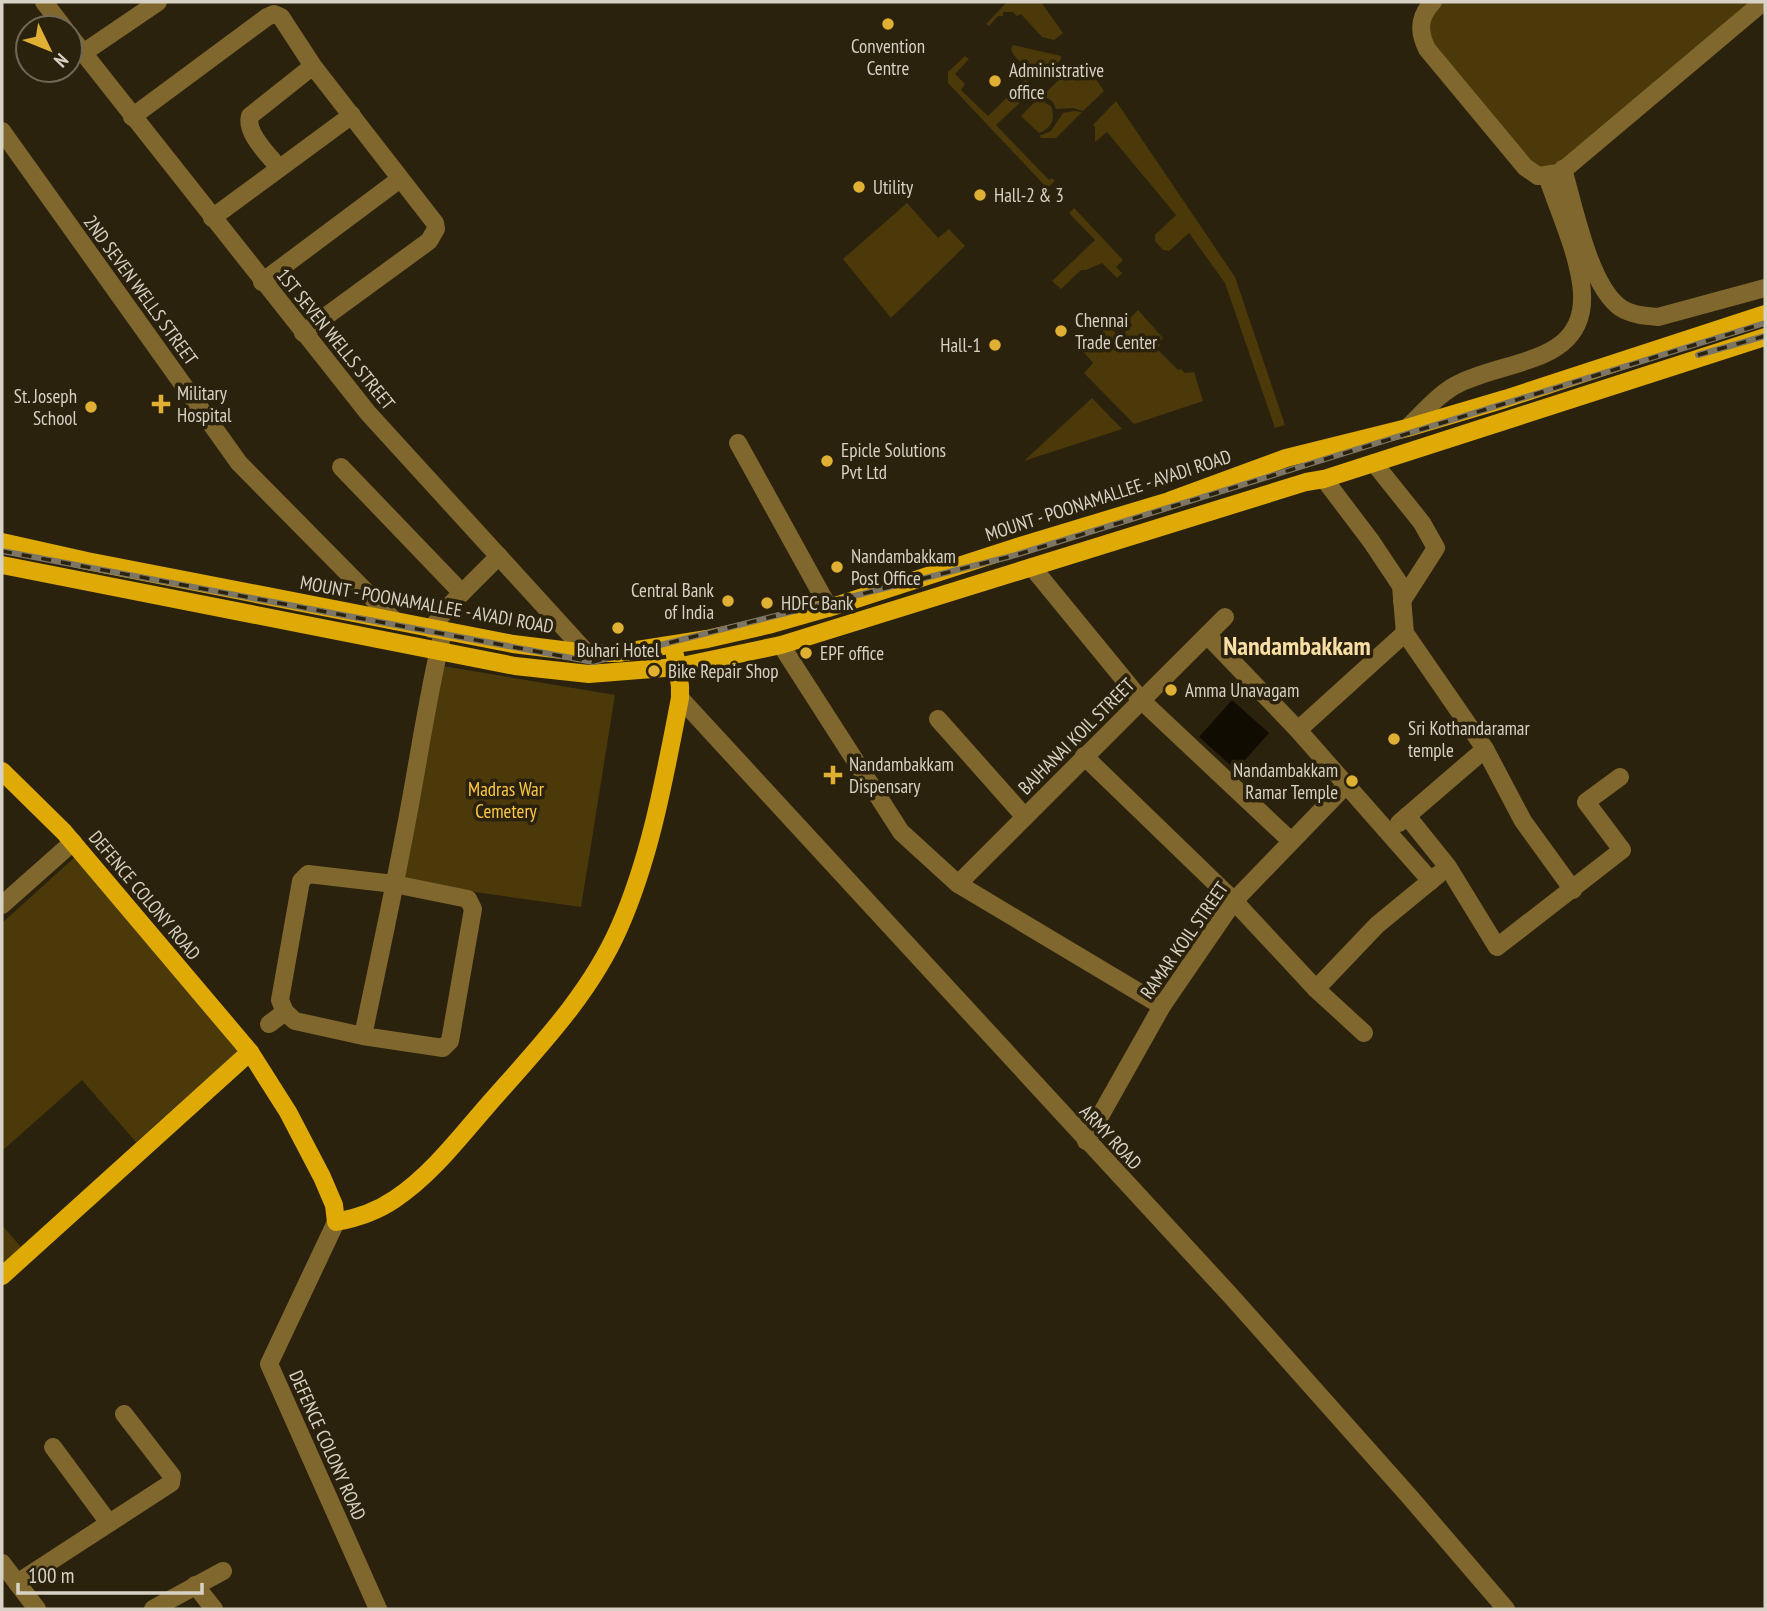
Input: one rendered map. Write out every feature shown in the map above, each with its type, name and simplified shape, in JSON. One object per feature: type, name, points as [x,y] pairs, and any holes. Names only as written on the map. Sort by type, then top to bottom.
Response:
[{"type":"main road","name":"MOUNT - POONAMALLEE - AVADI ROAD","points":[[2,542],[513,645],[587,653],[618,653],[673,645],[768,625],[829,608],[1168,501],[1286,458],[1407,428],[1505,399],[1765,314]]},
{"type":"main road","points":[[2,565],[515,666],[589,674],[677,667],[781,645],[874,617],[1306,482],[1324,479],[1765,337]]},
{"type":"main road","points":[[1505,399],[1510,418]]},
{"type":"main road","points":[[867,595],[874,617]]},
{"type":"main road","points":[[336,1222],[372,1213],[418,1182],[443,1157],[564,1017],[604,960],[620,927],[647,846],[680,698],[673,645]]},
{"type":"main road","name":"DEFENCE COLONY ROAD","points":[[2,771],[73,842],[250,1052],[288,1112],[322,1177],[334,1205],[336,1222]]},
{"type":"main road","points":[[2,1276],[250,1052]]},
{"type":"street","points":[[84,52],[159,2]]},
{"type":"street","points":[[1433,2],[1423,14],[1421,22],[1420,31],[1427,49],[1525,167],[1538,176],[1555,172],[1763,2]]},
{"type":"street","points":[[132,117],[274,14],[281,18],[313,66],[435,223],[436,229],[434,236],[303,333]]},
{"type":"street","name":"1ST SEVEN WELLS STREET","points":[[84,54],[368,413],[587,653]]},
{"type":"street","points":[[279,169],[250,130],[248,121],[250,116],[313,66]]},
{"type":"street","points":[[212,218],[352,116]]},
{"type":"street","name":"2ND SEVEN WELLS STREET","points":[[2,131],[239,463],[395,621]]},
{"type":"street","points":[[1555,172],[1598,282],[1621,308],[1640,315],[1658,317],[1765,288]]},
{"type":"street","points":[[1407,428],[1460,383],[1549,353],[1569,338],[1577,324],[1582,298],[1579,273],[1555,172]]},
{"type":"street","points":[[262,282],[400,179]]},
{"type":"street","points":[[738,443],[829,608]]},
{"type":"street","points":[[1374,463],[1422,523],[1436,548],[1402,601]]},
{"type":"street","points":[[341,467],[462,593]]},
{"type":"street","points":[[1324,479],[1401,586],[1405,633],[1485,749],[1523,821],[1573,890]]},
{"type":"street","points":[[363,1036],[438,651],[437,630],[462,593],[499,556]]},
{"type":"street","points":[[1032,567],[1141,700],[1290,841]]},
{"type":"street","name":"BAJHANAI KOIL STREET","points":[[958,884],[1225,617]]},
{"type":"street","points":[[1298,730],[1405,633]]},
{"type":"street","points":[[1207,635],[1298,730],[1431,881]]},
{"type":"street","points":[[781,645],[901,832],[958,884],[1162,1006]]},
{"type":"street","name":"ARMY ROAD","points":[[680,698],[1231,1296],[1506,1609]]},
{"type":"street","points":[[938,719],[1025,817]]},
{"type":"street","points":[[1388,832],[1485,749]]},
{"type":"street","points":[[1084,756],[1234,901],[1317,989],[1364,1033]]},
{"type":"street","points":[[1408,816],[1448,867],[1497,947],[1622,850],[1586,802],[1620,777]]},
{"type":"street","name":"RAMAR KOIL STREET","points":[[1086,1141],[1162,1006],[1234,901],[1346,785]]},
{"type":"street","points":[[2,905],[73,842]]},
{"type":"street","points":[[1317,989],[1377,925],[1448,867]]},
{"type":"street","points":[[309,874],[394,884],[468,899],[473,909],[450,1041],[443,1048],[363,1036],[295,1021],[285,1012],[280,1000],[302,880],[309,874]]},
{"type":"street","points":[[269,1024],[285,1012]]},
{"type":"street","name":"DEFENCE COLONY ROAD","points":[[336,1222],[269,1364],[378,1609]]},
{"type":"street","points":[[17,1583],[171,1483],[172,1476],[124,1413]]},
{"type":"street","points":[[53,1447],[110,1523]]},
{"type":"street","points":[[2,1563],[37,1609]]},
{"type":"street","points":[[153,1609],[223,1571]]},
{"type":"street","points":[[195,1585],[214,1609]]},
{"type":"green space","points":[[1007,2],[1041,2],[1063,33],[1054,40],[1042,37],[1021,14],[1017,16],[1013,12],[1003,12],[1003,16],[998,16],[989,26],[986,24]]},
{"type":"green space","points":[[1443,2],[1753,2],[1558,164],[1539,167],[1532,164],[1429,38],[1431,14]]},
{"type":"green space","points":[[1013,45],[1061,56],[1061,59],[1055,66],[1029,66],[1014,55],[1011,49]]},
{"type":"green space","points":[[965,56],[969,59],[955,74],[965,84],[961,90],[988,116],[1026,79],[1030,84],[1028,95],[996,125],[1049,180],[1052,178],[1055,181],[1047,188],[948,83],[948,72]]},
{"type":"green space","points":[[1084,70],[1090,71],[1104,91],[1083,111],[1073,108],[1056,109],[1053,102],[1043,95],[1062,77]]},
{"type":"green space","points":[[1038,99],[1051,106],[1053,115],[1047,129],[1039,133],[1021,116]]},
{"type":"green space","points":[[1116,101],[1235,277],[1285,425],[1275,428],[1225,283],[1189,233],[1169,251],[1163,250],[1155,241],[1155,235],[1176,215],[1107,132],[1095,142],[1093,125]]},
{"type":"green space","points":[[1082,112],[1056,138],[1039,136],[1051,131],[1063,113]]},
{"type":"green space","points":[[907,203],[938,238],[949,229],[965,246],[891,318],[843,259]]},
{"type":"green space","points":[[1074,208],[1123,260],[1116,267],[1122,273],[1117,278],[1102,263],[1081,270],[1061,289],[1052,281],[1095,240],[1069,213]]},
{"type":"green space","points":[[1138,310],[1163,338],[1157,349],[1178,370],[1181,369],[1185,373],[1194,372],[1203,401],[1134,424],[1084,373],[1093,363],[1082,350],[1108,326],[1120,337],[1132,325],[1128,320]]},
{"type":"green space","points":[[1092,398],[1122,429],[1024,461]]},
{"type":"green space","name":"Madras War Cemetery","points":[[437,665],[615,695],[581,907],[398,881]]},
{"type":"green space","points":[[75,857],[238,1051],[136,1142],[82,1080],[2,1151],[2,923]]},
{"type":"green space","points":[[2,1225],[21,1247],[2,1264]]},
{"type":"shaded area","points":[[1232,700],[1269,733],[1236,770],[1199,737]]},
{"type":"railway","points":[[2,551],[593,662],[1012,556],[1765,323]]},
{"type":"railway","points":[[1698,355],[1765,336]]},
{"type":"place","name":"Convention Centre","points":[[888,24]]},
{"type":"place","name":"Administrative office","points":[[995,81]]},
{"type":"place","name":"Utility","points":[[859,187]]},
{"type":"place","name":"Hall-2 & 3","points":[[980,195]]},
{"type":"place","name":"Chennai Trade Center","points":[[1061,331]]},
{"type":"place","name":"Hall-1","points":[[995,345]]},
{"type":"place","name":"Military Hospital","points":[[161,404]]},
{"type":"place","name":"St. Joseph School","points":[[91,407]]},
{"type":"place","name":"Epicle Solutions Pvt Ltd","points":[[827,461]]},
{"type":"place","name":"Nandambakkam Post Office","points":[[837,567]]},
{"type":"place","name":"Central Bank of India","points":[[728,601]]},
{"type":"place","name":"HDFC Bank","points":[[767,603]]},
{"type":"place","name":"Buhari Hotel","points":[[618,628]]},
{"type":"place","name":"EPF office","points":[[806,653]]},
{"type":"place","name":"Bike Repair Shop","points":[[654,671]]},
{"type":"place","name":"Amma Unavagam","points":[[1171,690]]},
{"type":"place","name":"Sri Kothandaramar temple","points":[[1394,739]]},
{"type":"place","name":"Nandambakkam Dispensary","points":[[833,775]]},
{"type":"place","name":"Nandambakkam Ramar Temple","points":[[1352,781]]},
{"type":"district","name":"Nandambakkam","points":[[1297,646]]}]
